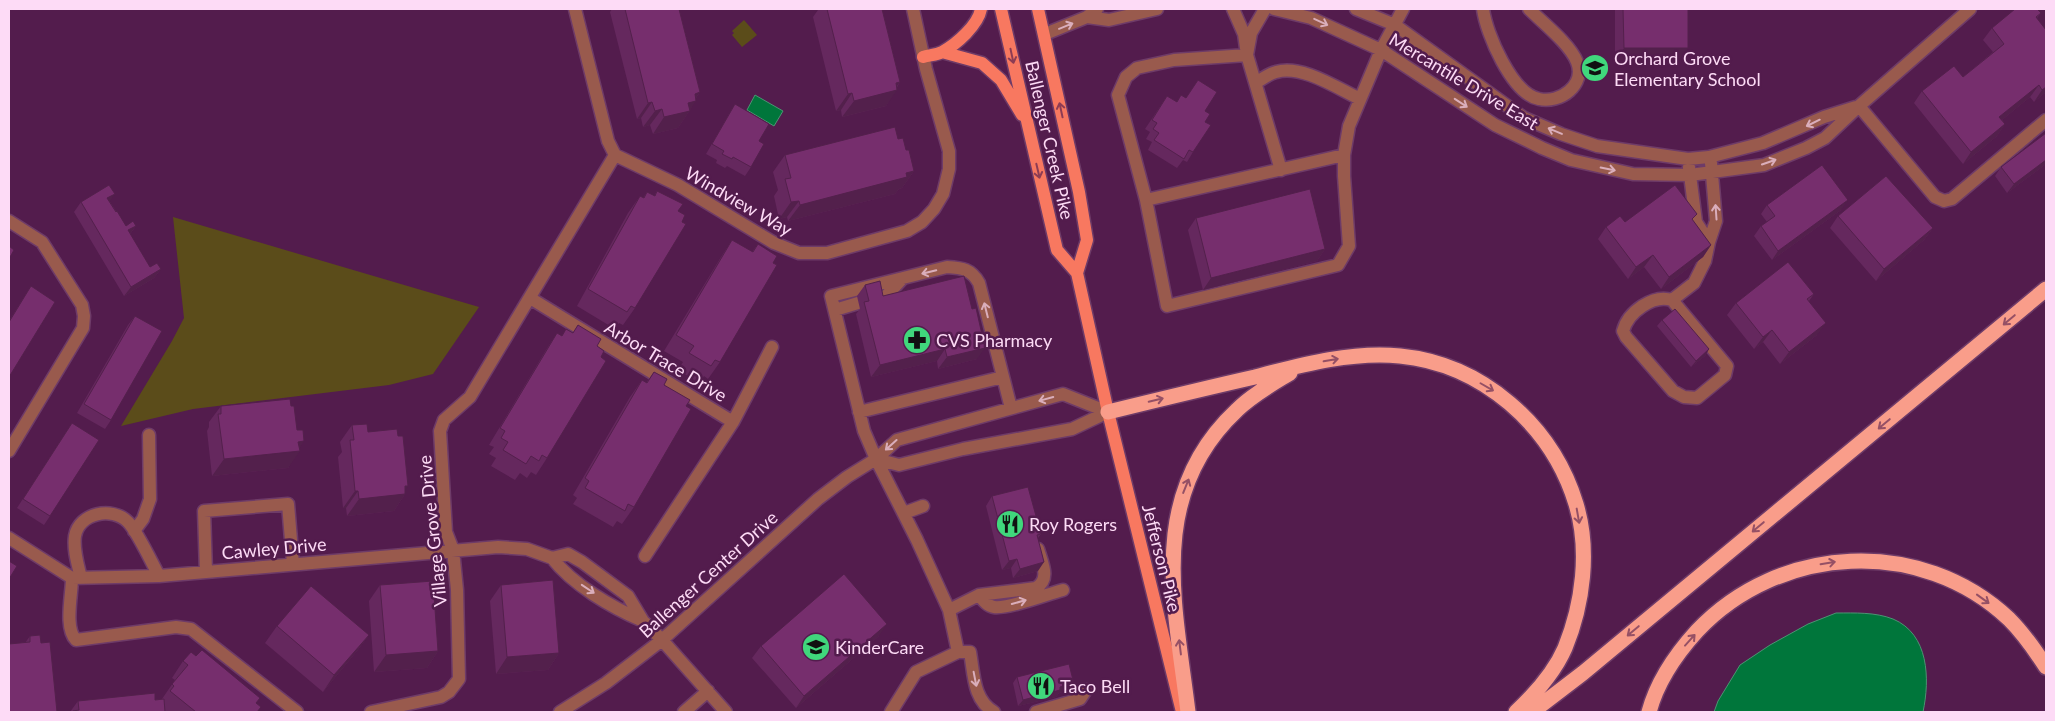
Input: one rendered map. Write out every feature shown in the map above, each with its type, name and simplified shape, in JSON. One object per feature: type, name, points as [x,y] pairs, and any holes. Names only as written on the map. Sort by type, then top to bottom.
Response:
[{"type":"highway","points":[[1532,712],[1598,660],[2046,289]]},
{"type":"highway","points":[[1108,412],[1302,365],[1356,356],[1399,356],[1433,362],[1464,374],[1495,392],[1522,413],[1545,442],[1564,472],[1576,505],[1582,541],[1583,579],[1564,649],[1546,678],[1516,712]]},
{"type":"highway","points":[[1188,712],[1173,586],[1173,550],[1176,517],[1185,487],[1198,460],[1215,434],[1237,410],[1265,388],[1302,365]]},
{"type":"highway","points":[[1649,712],[1665,675],[1685,645],[1710,618],[1738,596],[1770,578],[1805,567],[1841,561],[1878,561],[1913,567],[1948,579],[1980,596],[2008,619],[2032,646],[2046,667]]},
{"type":"main road","points":[[923,57],[942,52],[975,24],[981,9]]},
{"type":"main road","name":"Ballenger Creek Pike","points":[[1001,9],[1057,250],[1077,273],[1108,412]]},
{"type":"main road","name":"Ballenger Creek Pike","points":[[1038,9],[1079,192],[1087,240],[1077,273]]},
{"type":"main road","points":[[942,52],[982,62],[1001,80],[1027,124]]},
{"type":"main road","name":"Jefferson Pike","points":[[1108,412],[1182,712]]},
{"type":"street","points":[[575,9],[608,141],[615,155]]},
{"type":"street","name":"Windview Way","points":[[615,155],[678,185],[774,243],[799,253],[827,253],[899,235],[922,222],[934,209],[943,194],[948,178],[949,151],[923,57],[913,9]]},
{"type":"street","points":[[1045,34],[1092,13],[1109,20],[1157,9]]},
{"type":"street","points":[[1233,9],[1244,34],[1247,55],[1281,170]]},
{"type":"street","points":[[1247,55],[1252,33],[1265,9]]},
{"type":"street","name":"Mercantile Drive East","points":[[1274,9],[1311,18],[1381,50],[1495,125],[1571,160],[1633,174],[1690,175],[1764,165],[1825,138],[1858,106],[1970,9]]},
{"type":"street","name":"Mercantile Drive East","points":[[1356,9],[1395,25],[1524,118],[1561,134],[1597,146],[1688,160],[1710,157],[1763,143],[1799,130],[1824,117],[1858,106]]},
{"type":"street","points":[[1247,55],[1174,60],[1136,68],[1126,77],[1118,95],[1146,200],[1167,306],[1338,266],[1350,246],[1344,155],[1348,126],[1381,50],[1403,9]]},
{"type":"street","points":[[1483,9],[1488,31],[1495,49],[1507,69],[1527,93],[1538,99],[1552,100],[1563,96],[1573,88],[1579,77],[1577,63],[1567,48],[1529,9]]},
{"type":"street","points":[[1256,83],[1276,72],[1290,70],[1304,73],[1360,99]]},
{"type":"street","points":[[1858,106],[1935,197],[1944,201],[1952,198],[2046,120]]},
{"type":"street","name":"Village Grove Drive","points":[[371,712],[441,697],[450,692],[459,679],[457,590],[453,550],[446,532],[440,431],[444,420],[470,397],[615,155]]},
{"type":"street","points":[[1146,200],[1344,155]]},
{"type":"street","points":[[1672,300],[1694,282],[1705,261],[1716,221],[1713,171],[1710,157]]},
{"type":"street","points":[[1688,160],[1696,222],[1709,242]]},
{"type":"street","points":[[9,221],[42,242],[82,305],[84,316],[84,328],[9,451]]},
{"type":"street","points":[[958,652],[949,610],[864,431],[831,296],[947,267],[966,268],[975,275],[979,283],[1011,408]]},
{"type":"street","points":[[873,300],[886,296],[903,278]]},
{"type":"street","name":"Arbor Trace Drive","points":[[530,298],[733,422]]},
{"type":"street","points":[[1663,298],[1672,300],[1727,366],[1725,375],[1697,398],[1684,397],[1674,391],[1626,337],[1623,331],[1625,321],[1647,303],[1663,298]]},
{"type":"street","points":[[834,310],[858,303]]},
{"type":"street","name":"Arbor Trace Drive","points":[[645,556],[733,422],[772,347]]},
{"type":"street","points":[[859,412],[1004,378]]},
{"type":"street","name":"Ballenger Center Drive","points":[[560,712],[606,683],[662,640],[818,499],[846,477],[876,459],[897,440],[1063,394],[1108,412]]},
{"type":"street","points":[[876,459],[899,465],[963,449],[1072,429],[1108,412]]},
{"type":"street","points":[[134,531],[143,519],[150,498],[148,436]]},
{"type":"street","points":[[206,572],[204,511],[288,504],[293,564]]},
{"type":"street","points":[[904,513],[923,506]]},
{"type":"street","points":[[159,576],[129,522],[111,513],[98,513],[88,518],[80,525],[75,534],[74,548],[77,578],[70,628],[72,636],[76,640],[176,627],[191,628],[297,712]]},
{"type":"street","points":[[9,538],[77,578]]},
{"type":"street","points":[[949,610],[979,595],[1036,588],[1042,584],[1046,576],[1036,540]]},
{"type":"street","name":"Cawley Drive","points":[[77,578],[159,576],[498,547],[527,550],[552,558],[568,554],[628,596],[643,621],[726,712]]},
{"type":"street","name":"Cawley Drive","points":[[552,558],[564,573],[621,612],[643,621]]},
{"type":"street","points":[[979,595],[986,603],[994,606],[1008,605],[1063,590]]},
{"type":"street","points":[[892,712],[916,672],[958,652],[970,652],[977,694],[987,708],[994,712]]},
{"type":"street","points":[[1036,712],[1080,699],[1086,690]]},
{"type":"street","points":[[684,712],[708,691]]},
{"type":"shaded area","points":[[744,20],[757,35],[742,47],[732,35],[734,33],[732,31]]},
{"type":"shaded area","points":[[755,95],[783,111],[774,126],[747,110]]},
{"type":"shaded area","points":[[173,217],[479,307],[433,374],[389,385],[193,409],[121,426],[184,318]]},
{"type":"shaded area","points":[[1836,613],[1879,615],[1893,619],[1905,626],[1914,635],[1920,646],[1926,672],[1923,712],[1714,712],[1718,701],[1740,665],[1770,645],[1808,624]]},
{"type":"building","points":[[625,9],[679,9],[700,92],[695,94],[696,101],[688,103],[690,111],[664,117],[662,109],[655,111],[652,102],[648,103]]},
{"type":"building","points":[[827,9],[882,9],[900,82],[896,83],[897,90],[854,101],[852,93],[848,94]]},
{"type":"building","name":"Orchard Grove Elementary School","points":[[1623,9],[1688,9],[1688,48],[1624,48]]},
{"type":"building","points":[[2015,9],[2037,9],[2041,13],[2036,17],[2046,30],[2046,87],[2042,90],[2039,85],[1999,117],[2005,124],[1971,152],[1922,91],[1954,66],[1963,77],[2004,44],[1992,28]]},
{"type":"building","points":[[1198,80],[1217,92],[1205,111],[1210,114],[1205,122],[1211,125],[1193,152],[1189,150],[1184,159],[1154,140],[1159,133],[1153,129],[1157,123],[1152,120],[1167,96],[1177,102],[1181,95],[1186,98]]},
{"type":"building","points":[[735,104],[769,124],[759,141],[764,144],[751,167],[733,157],[732,159],[722,154],[724,151],[712,144]]},
{"type":"building","points":[[895,127],[898,139],[903,138],[906,150],[909,150],[914,171],[906,173],[907,177],[800,205],[799,201],[791,202],[785,179],[791,178],[785,155]]},
{"type":"building","points":[[2046,133],[2046,160],[2014,184],[2001,167]]},
{"type":"building","points":[[1822,165],[1848,200],[1778,251],[1761,226],[1775,216],[1767,205]]},
{"type":"building","points":[[1886,176],[1933,228],[1884,269],[1838,216]]},
{"type":"building","points":[[109,185],[115,194],[107,198],[126,226],[133,221],[136,226],[128,230],[150,267],[157,263],[161,269],[131,287],[81,202]]},
{"type":"building","points":[[1675,185],[1697,214],[1692,219],[1711,245],[1669,277],[1653,255],[1636,267],[1606,227],[1620,216],[1625,222]]},
{"type":"building","points":[[1310,189],[1325,249],[1211,278],[1196,218]]},
{"type":"building","points":[[657,191],[683,204],[678,211],[685,215],[682,222],[686,224],[635,308],[631,306],[627,312],[588,289],[640,196],[644,198],[647,192],[655,196]]},
{"type":"building","points":[[732,240],[753,252],[758,244],[777,256],[773,263],[777,265],[720,362],[715,360],[711,366],[689,353],[694,346],[676,335]]},
{"type":"building","points":[[9,246],[14,250],[9,259]]},
{"type":"building","points":[[1788,262],[1814,294],[1807,299],[1826,323],[1789,352],[1772,330],[1763,337],[1736,303]]},
{"type":"building","name":"CVS Pharmacy","points":[[964,276],[972,309],[976,308],[985,348],[947,357],[945,349],[880,365],[864,302],[869,301],[865,285],[880,281],[883,296]]},
{"type":"building","points":[[31,286],[55,302],[9,377],[9,322]]},
{"type":"building","points":[[1675,309],[1709,349],[1696,361],[1662,320]]},
{"type":"building","points":[[135,316],[162,331],[111,420],[84,404]]},
{"type":"building","points":[[578,325],[601,339],[597,346],[604,351],[601,357],[606,361],[547,458],[542,455],[539,461],[531,456],[526,464],[503,450],[508,442],[501,438],[505,431],[500,428],[557,333],[562,336],[566,329],[573,333]]},
{"type":"building","points":[[654,372],[667,379],[664,385],[690,400],[686,406],[691,409],[634,507],[628,504],[625,511],[585,488],[589,481],[585,478],[642,380],[647,383]]},
{"type":"building","points":[[290,399],[291,406],[294,406],[297,430],[303,430],[304,441],[298,442],[300,451],[224,459],[218,414],[221,414],[221,406]]},
{"type":"building","points":[[72,423],[99,440],[50,516],[23,499]]},
{"type":"building","points":[[367,424],[368,432],[397,429],[398,436],[403,436],[408,486],[405,486],[405,494],[359,499],[358,491],[355,491],[350,440],[354,440],[352,425]]},
{"type":"building","name":"Roy Rogers","points":[[1028,487],[1041,534],[1037,535],[1044,562],[1020,569],[1017,559],[1009,561],[992,496]]},
{"type":"building","points":[[9,561],[17,566],[9,579]]},
{"type":"building","name":"KinderCare","points":[[844,574],[887,624],[804,696],[761,646]]},
{"type":"building","points":[[553,580],[559,653],[507,657],[501,585]]},
{"type":"building","points":[[433,581],[438,651],[386,655],[380,585]]},
{"type":"building","points":[[311,586],[369,635],[334,675],[277,626]]},
{"type":"building","points":[[40,635],[41,643],[50,642],[57,712],[9,712],[9,644],[30,642],[30,636]]},
{"type":"building","points":[[202,650],[260,698],[256,703],[261,707],[257,712],[196,712],[170,691],[174,686],[172,684],[188,665],[183,661],[191,652],[196,656]]},
{"type":"building","name":"Taco Bell","points":[[1069,664],[1074,684],[1060,687],[1060,690],[1023,700],[1017,677]]},
{"type":"building","points":[[155,693],[155,700],[164,699],[165,712],[73,712],[79,710],[78,701]]},
{"type":"place","name":"Orchard Grove Elementary School","points":[[1595,68]]},
{"type":"place","name":"CVS Pharmacy","points":[[917,340]]},
{"type":"place","name":"Roy Rogers","points":[[1010,524]]},
{"type":"place","name":"KinderCare","points":[[816,647]]},
{"type":"place","name":"Taco Bell","points":[[1041,686]]}]
